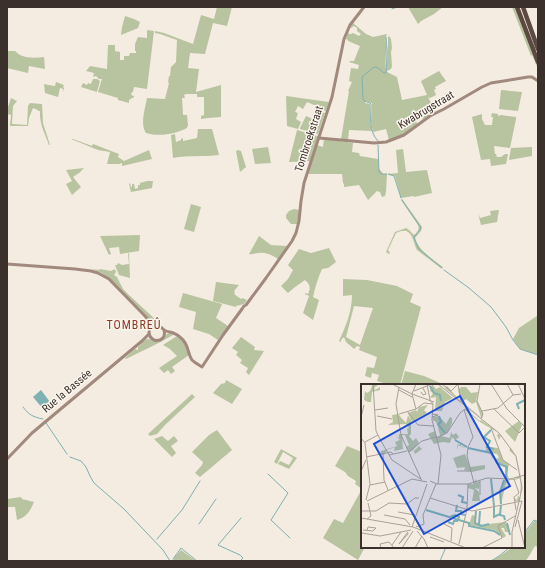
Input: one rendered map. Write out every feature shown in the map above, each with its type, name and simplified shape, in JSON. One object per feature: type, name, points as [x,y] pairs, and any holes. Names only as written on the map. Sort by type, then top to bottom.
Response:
[{"type":"highway","points":[[518,7],[538,62]]},
{"type":"highway","points":[[523,7],[538,49]]},
{"type":"street","name":"Tombroekstraat","points":[[171,332],[183,340],[192,360],[202,367],[223,335],[291,243],[297,231],[303,187],[332,97],[345,36],[350,25],[364,7]]},
{"type":"street","name":"Kwabrugstraat","points":[[319,138],[374,143],[386,142],[404,135],[430,116],[482,87],[528,77],[538,80]]},
{"type":"street","points":[[7,264],[75,269],[98,273],[108,279],[155,326],[159,326],[164,330],[171,332]]},
{"type":"street","points":[[148,320],[151,328],[149,334],[155,341],[163,338],[166,333],[171,332]]},
{"type":"street","points":[[151,328],[155,326]]},
{"type":"street","points":[[164,330],[164,335]]},
{"type":"street","name":"Rue la Bassée","points":[[7,459],[32,433],[149,334]]},
{"type":"street","name":"Rue la Bassée","points":[[142,341],[152,339]]},
{"type":"green space","points":[[217,7],[232,7],[227,26],[213,23],[205,54],[190,53],[188,68],[199,69],[196,92],[221,85],[221,117],[201,119],[201,116],[204,115],[204,97],[197,97],[197,94],[186,94],[184,95],[185,98],[182,98],[183,115],[187,115],[187,128],[178,132],[167,134],[157,135],[146,133],[143,121],[147,98],[165,99],[171,67],[176,62],[177,40],[155,33],[155,31],[193,44],[201,15],[214,19]]},
{"type":"green space","points":[[408,7],[443,7],[418,24]]},
{"type":"green space","points":[[512,7],[516,7],[538,65],[538,69],[532,55],[531,56]]},
{"type":"green space","points":[[125,16],[140,22],[138,28],[121,35],[122,27]]},
{"type":"green space","points":[[353,23],[366,34],[373,37],[387,34],[386,69],[387,72],[397,77],[402,100],[427,95],[421,81],[439,71],[446,81],[435,87],[436,89],[434,90],[436,95],[430,98],[428,97],[435,111],[423,119],[413,109],[417,124],[408,132],[389,140],[386,129],[373,132],[371,122],[372,103],[365,101],[365,103],[370,104],[370,121],[372,131],[349,130],[348,140],[341,139],[348,91],[352,82],[349,81],[351,68],[358,69],[359,65],[349,62],[354,61],[360,46],[346,39],[348,32],[349,34],[353,33],[359,36],[361,34],[354,26],[350,28]]},
{"type":"green space","points":[[147,30],[154,31],[147,89],[134,87],[131,95],[134,97],[129,100],[129,103],[98,92],[102,79],[99,79],[96,76],[93,77],[94,73],[86,71],[90,66],[107,69],[108,45],[115,45],[115,51],[120,52],[120,60],[124,60],[124,56],[129,56],[130,53],[136,53],[135,44],[138,37],[147,38]]},
{"type":"green space","points":[[389,36],[391,39],[392,48],[392,66],[391,69],[387,71],[387,50]]},
{"type":"green space","points":[[7,51],[15,51],[18,54],[28,57],[44,57],[45,69],[29,66],[28,73],[7,68]]},
{"type":"green space","points":[[93,79],[100,81],[97,92],[81,87],[83,83],[87,85],[88,83],[91,84]]},
{"type":"green space","points":[[56,82],[64,85],[63,92],[63,89],[60,88],[58,97],[45,93],[44,84],[55,86]]},
{"type":"green space","points":[[501,90],[522,92],[518,111],[499,109]]},
{"type":"green space","points":[[286,96],[329,102],[326,111],[307,102],[303,109],[298,106],[295,112],[298,113],[296,119],[301,122],[298,129],[287,126]]},
{"type":"green space","points":[[11,98],[17,101],[13,106],[12,124],[27,125],[28,106],[30,103],[42,104],[43,123],[50,145],[40,120],[40,111],[38,110],[33,108],[28,126],[10,126],[11,115],[7,114],[7,110]]},
{"type":"green space","points":[[318,111],[325,113],[318,134],[300,129],[306,116],[313,119]]},
{"type":"green space","points":[[492,113],[498,114],[498,116],[516,117],[516,119],[510,148],[494,146],[497,157],[508,154],[506,164],[491,166],[490,159],[481,160],[472,117],[482,114],[482,119],[485,125],[492,125]]},
{"type":"green space","points":[[198,129],[212,129],[219,155],[173,158],[171,135],[175,134],[176,142],[183,138],[183,141],[197,138]]},
{"type":"green space","points":[[297,130],[318,136],[310,161],[289,162]]},
{"type":"green space","points":[[71,139],[92,146],[93,144],[119,154],[118,157],[124,161],[149,150],[152,159],[122,166],[122,163],[107,164],[110,152],[98,150]]},
{"type":"green space","points":[[324,139],[353,143],[352,152],[359,153],[360,156],[378,159],[379,169],[383,174],[387,174],[385,196],[382,197],[380,192],[377,191],[368,200],[359,185],[344,187],[342,174],[308,174],[317,145],[323,147]]},
{"type":"green space","points":[[268,147],[271,163],[255,164],[252,149]]},
{"type":"green space","points":[[532,147],[532,156],[509,160],[511,148]]},
{"type":"green space","points":[[403,149],[406,172],[427,170],[432,193],[401,198],[395,176],[388,174],[398,173],[396,150]]},
{"type":"green space","points":[[236,151],[241,151],[246,167],[240,172]]},
{"type":"green space","points":[[84,168],[73,177],[81,187],[72,195],[66,184],[72,181],[66,170]]},
{"type":"green space","points":[[153,181],[152,188],[131,192],[130,183],[131,187],[132,184],[134,184],[135,189],[138,188],[140,183]]},
{"type":"green space","points":[[402,199],[422,227],[421,231],[415,238],[417,243],[426,254],[443,267],[442,269],[417,250],[410,233],[404,231],[396,233],[388,250],[390,253],[389,254],[386,252],[395,232],[406,228],[414,235],[419,227],[401,200]]},
{"type":"green space","points":[[191,204],[201,207],[194,232],[184,229]]},
{"type":"green space","points":[[294,209],[299,210],[298,224],[291,224],[286,218],[289,211]]},
{"type":"green space","points":[[499,210],[497,222],[481,225],[478,213],[480,218],[491,215],[490,211]]},
{"type":"green space","points":[[140,235],[139,251],[120,254],[119,247],[109,248],[111,254],[109,255],[100,236]]},
{"type":"green space","points":[[259,236],[271,245],[287,246],[278,259],[264,253],[249,254]]},
{"type":"green space","points":[[329,248],[336,262],[328,268],[322,269],[319,276],[313,297],[319,300],[313,320],[303,313],[309,296],[305,293],[308,294],[310,290],[310,286],[307,282],[305,280],[288,293],[281,286],[288,279],[293,270],[288,265],[299,249],[311,253]]},
{"type":"green space","points":[[129,253],[130,278],[119,275],[115,265],[118,263],[122,265],[129,264]]},
{"type":"green space","points":[[92,269],[111,271],[115,269],[116,272],[114,275],[117,277],[123,289],[158,322],[158,324],[152,323],[144,313],[107,277]]},
{"type":"green space","points":[[343,279],[367,280],[397,286],[413,294],[410,302],[421,307],[400,384],[387,384],[377,381],[379,375],[372,373],[371,378],[365,376],[367,367],[374,368],[377,357],[359,350],[360,347],[357,346],[354,349],[346,342],[344,337],[341,342],[339,341],[348,318],[352,295],[343,296]],"holes":[[[354,306],[373,308],[360,345],[346,337]]]},
{"type":"green space","points":[[216,282],[239,285],[234,291],[234,294],[241,299],[247,300],[244,304],[236,307],[213,301]]},
{"type":"green space","points":[[183,293],[222,304],[216,318],[228,326],[218,340],[209,334],[193,329],[196,312],[179,307]]},
{"type":"green space","points":[[537,316],[538,355],[520,349],[513,339],[519,328]]},
{"type":"green space","points":[[169,333],[173,335],[126,359],[125,358],[135,349],[138,350],[138,347],[145,340],[149,339],[158,342]]},
{"type":"green space","points":[[177,336],[185,343],[189,355],[172,367],[175,371],[171,374],[168,370],[164,373],[159,368],[177,356],[163,345]]},
{"type":"green space","points":[[241,337],[255,347],[254,350],[264,351],[249,375],[246,372],[248,368],[240,363],[242,360],[236,355],[238,352],[232,348]]},
{"type":"green space","points":[[405,371],[424,376],[443,384],[401,384]]},
{"type":"green space","points":[[226,380],[242,389],[232,404],[213,393],[221,384],[225,383]]},
{"type":"green space","points":[[192,394],[195,397],[157,434],[150,436],[148,434]]},
{"type":"green space","points":[[217,430],[232,450],[200,477],[195,473],[203,462],[192,452],[209,435]]},
{"type":"green space","points":[[162,436],[168,441],[174,436],[178,441],[171,446],[176,453],[172,457],[154,439]]},
{"type":"green space","points":[[347,446],[361,452],[361,488],[355,484],[356,481],[335,466]]},
{"type":"green space","points":[[281,449],[297,458],[289,469],[278,464],[280,461],[289,465],[293,458],[283,452],[277,464],[274,462]]},
{"type":"green space","points":[[361,491],[361,548],[364,548],[358,560],[323,538],[334,519],[343,523]]},
{"type":"green space","points":[[21,497],[22,499],[34,502],[28,513],[17,520],[15,507],[7,507],[7,499]]},
{"type":"green space","points":[[535,520],[538,521],[538,547],[535,546],[525,561],[492,561],[512,548],[525,548],[525,533]]},
{"type":"green space","points":[[181,550],[196,561],[175,561],[173,559]]},
{"type":"water","points":[[41,390],[50,402],[43,409],[33,397]]},
{"type":"waterway","points":[[392,9],[397,7]]},
{"type":"waterway","points":[[378,141],[371,128],[371,104],[363,99],[362,77],[374,67],[386,73],[386,37]]},
{"type":"waterway","points":[[378,145],[379,172],[381,174],[387,174]]},
{"type":"waterway","points":[[389,174],[394,176],[401,198]]},
{"type":"waterway","points":[[402,200],[421,228],[414,237],[418,248],[441,267]]},
{"type":"waterway","points":[[444,270],[469,288],[491,307],[520,349],[538,355]]},
{"type":"waterway","points":[[23,407],[27,412],[43,419]]},
{"type":"waterway","points":[[46,423],[67,454]]},
{"type":"waterway","points":[[70,457],[81,461],[86,467],[94,483],[124,509],[163,550],[170,561]]},
{"type":"waterway","points":[[268,474],[288,493],[271,520],[290,538]]},
{"type":"waterway","points":[[157,539],[182,510],[200,481]]},
{"type":"waterway","points":[[199,524],[216,499]]},
{"type":"waterway","points":[[240,561],[243,558],[240,555],[218,545],[241,518]]},
{"type":"waterway","points":[[525,532],[534,520],[538,522]]},
{"type":"waterway","points":[[173,559],[181,548],[197,561]]},
{"type":"waterway","points":[[440,561],[446,548]]},
{"type":"waterway","points":[[491,561],[509,548]]},
{"type":"district","name":"TOMBREÛ","points":[[134,325]]}]
